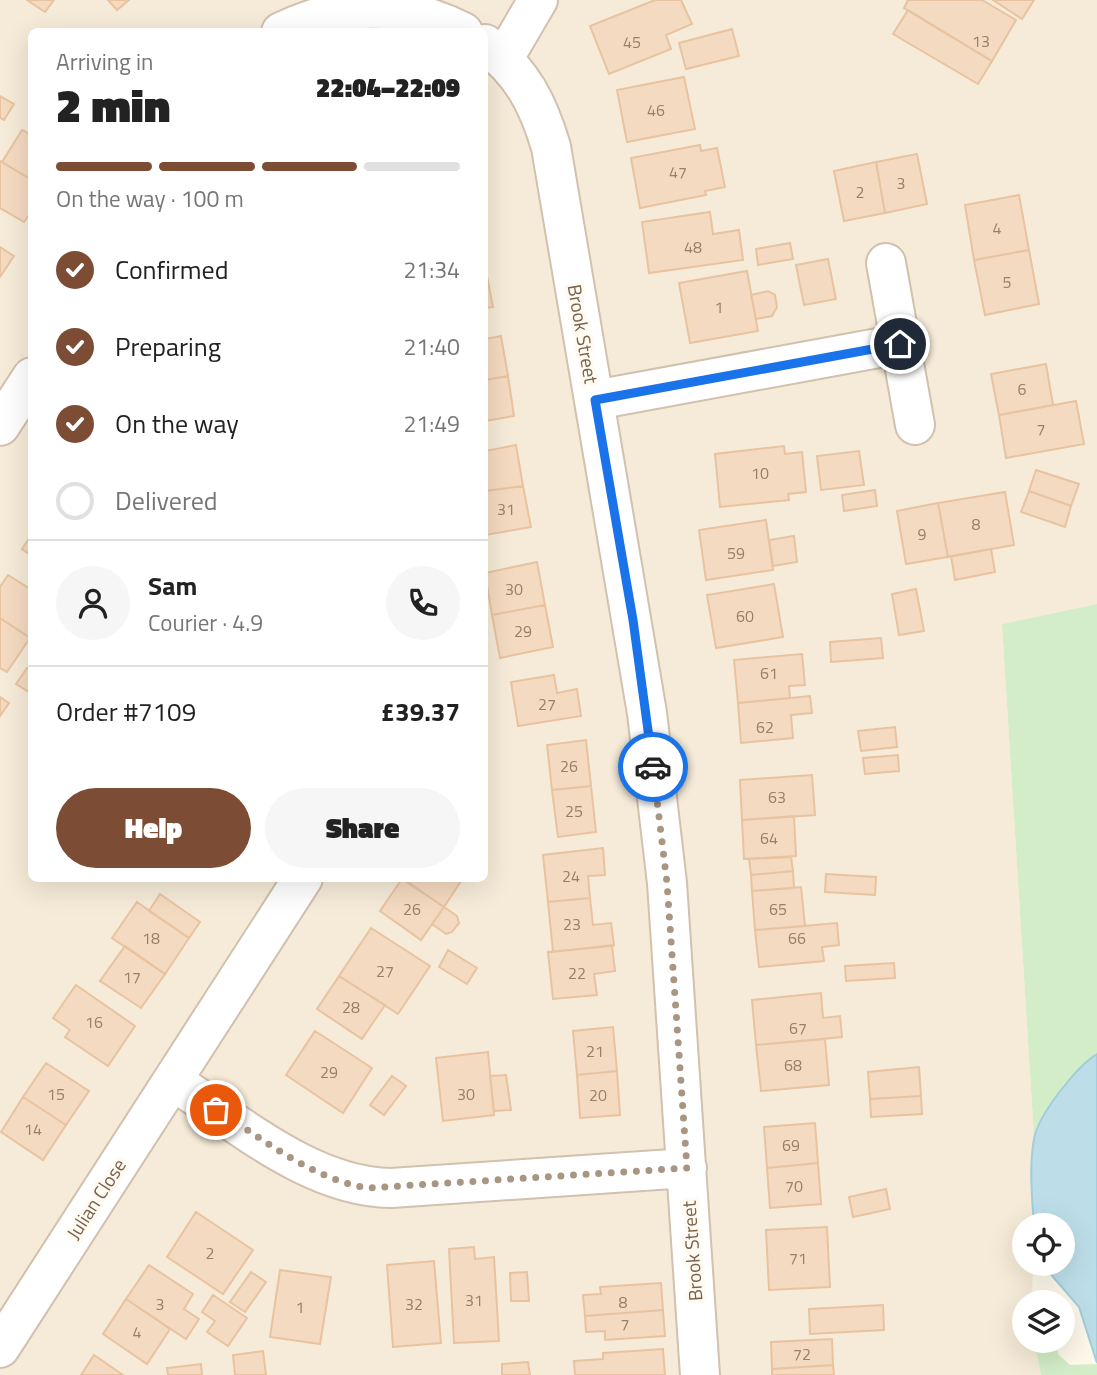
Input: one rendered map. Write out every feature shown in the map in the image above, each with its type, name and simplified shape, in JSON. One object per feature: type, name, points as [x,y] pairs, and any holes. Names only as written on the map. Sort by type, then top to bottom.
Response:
[{"type":"street","points":[[494,51],[538,0]]},
{"type":"street","points":[[289,28],[310,18],[343,10],[376,8],[438,20],[455,28]]},
{"type":"street","name":"Brook Street","points":[[494,51],[535,98],[551,146],[633,620],[667,883],[700,1375]]},
{"type":"street","points":[[886,263],[915,425]]},
{"type":"street","points":[[595,400],[900,344]]},
{"type":"street","points":[[0,426],[28,383]]},
{"type":"street","name":"Julian Close","points":[[7,1323],[173,1082],[300,882]]},
{"type":"street","points":[[173,1082],[304,1166],[350,1185],[391,1188],[687,1168]]},
{"type":"shaded area","points":[[0,0],[1097,0],[1097,604],[1002,624],[1034,1136],[1031,1179],[1033,1213],[1012,1213],[1012,1276],[1033,1276],[1032,1290],[1012,1290],[1012,1353],[1036,1353],[1041,1375],[0,1375]]},
{"type":"green space","points":[[1097,604],[1097,1054],[1064,1084],[1034,1136],[1002,624]]},
{"type":"green space","points":[[1036,1353],[1058,1353],[1070,1365],[1097,1364],[1097,1375],[1041,1375]]},
{"type":"water","points":[[1097,1054],[1097,1363],[1079,1307],[1075,1302],[1075,1290],[1064,1290],[1052,1276],[1075,1276],[1075,1213],[1033,1213],[1031,1171],[1034,1139],[1043,1117],[1069,1080]]},
{"type":"building","points":[[27,0],[54,0],[45,12]]},
{"type":"building","points":[[108,0],[129,0],[117,10]]},
{"type":"building","points":[[655,0],[681,0],[692,24],[666,35],[671,49],[609,74],[590,26]]},
{"type":"building","points":[[908,0],[982,0],[1016,20],[992,61],[904,8]]},
{"type":"building","points":[[993,0],[1034,0],[1022,19]]},
{"type":"building","points":[[908,10],[992,61],[978,84],[893,34]]},
{"type":"building","points":[[732,29],[739,56],[686,69],[679,43]]},
{"type":"building","points":[[684,77],[695,129],[627,142],[617,90]]},
{"type":"building","points":[[0,96],[14,104],[4,120],[0,118]]},
{"type":"building","points":[[22,130],[28,133],[28,178],[2,162]]},
{"type":"building","points":[[700,145],[701,151],[717,148],[725,187],[705,191],[706,195],[640,208],[631,158]]},
{"type":"building","points":[[917,154],[927,204],[885,213],[876,162]]},
{"type":"building","points":[[0,161],[28,178],[28,216],[24,222],[0,208]]},
{"type":"building","points":[[876,162],[885,213],[844,221],[834,171]]},
{"type":"building","points":[[1019,195],[1029,250],[974,260],[965,205]]},
{"type":"building","points":[[710,212],[713,234],[739,230],[743,260],[649,273],[642,222]]},
{"type":"building","points":[[790,243],[793,259],[758,265],[756,249]]},
{"type":"building","points":[[0,247],[14,256],[0,277]]},
{"type":"building","points":[[1029,250],[1039,304],[985,315],[974,260]]},
{"type":"building","points":[[828,259],[836,299],[804,305],[796,265]]},
{"type":"building","points":[[747,271],[758,331],[690,343],[679,283]]},
{"type":"building","points":[[488,281],[493,307],[488,308]]},
{"type":"building","points":[[768,291],[775,295],[777,307],[772,316],[756,319],[751,295]]},
{"type":"building","points":[[501,336],[508,376],[488,379],[488,338]]},
{"type":"building","points":[[1046,364],[1053,405],[999,415],[991,374]]},
{"type":"building","points":[[508,376],[514,416],[488,420],[488,379]]},
{"type":"building","points":[[1076,401],[1084,444],[1006,458],[999,415]]},
{"type":"building","points":[[516,445],[523,486],[488,491],[488,450]]},
{"type":"building","points":[[784,446],[785,454],[802,452],[806,492],[788,494],[789,500],[720,507],[715,454]]},
{"type":"building","points":[[859,451],[864,485],[821,490],[817,456]]},
{"type":"building","points":[[1036,470],[1079,484],[1071,506],[1029,491]]},
{"type":"building","points":[[523,486],[531,527],[488,534],[488,491]]},
{"type":"building","points":[[875,490],[877,506],[844,511],[842,495]]},
{"type":"building","points":[[1029,491],[1071,506],[1065,527],[1021,512]]},
{"type":"building","points":[[1005,492],[1014,545],[948,557],[938,503]]},
{"type":"building","points":[[938,503],[948,557],[906,564],[897,511]]},
{"type":"building","points":[[766,520],[773,570],[706,580],[699,530]]},
{"type":"building","points":[[794,536],[797,562],[773,566],[769,540]]},
{"type":"building","points":[[28,540],[28,553],[22,549]]},
{"type":"building","points":[[991,549],[995,572],[955,580],[951,556]]},
{"type":"building","points":[[537,562],[545,605],[492,615],[488,572]]},
{"type":"building","points":[[8,575],[28,588],[28,636],[0,618],[0,587]]},
{"type":"building","points":[[774,584],[783,637],[716,648],[707,595]]},
{"type":"building","points":[[916,589],[924,631],[899,635],[892,594]]},
{"type":"building","points":[[545,605],[553,647],[500,658],[492,615]]},
{"type":"building","points":[[0,618],[28,637],[28,641],[7,672],[0,668]]},
{"type":"building","points":[[881,638],[883,658],[831,662],[830,642]]},
{"type":"building","points":[[802,654],[805,685],[789,686],[790,698],[738,703],[734,660]]},
{"type":"building","points":[[27,668],[28,669],[28,692],[16,684]]},
{"type":"building","points":[[554,675],[557,693],[577,689],[581,716],[518,726],[511,682]]},
{"type":"building","points":[[810,696],[812,713],[791,715],[793,738],[741,743],[738,703]]},
{"type":"building","points":[[0,697],[9,703],[0,716]]},
{"type":"building","points":[[895,727],[897,747],[861,751],[858,731]]},
{"type":"building","points":[[586,740],[591,786],[552,790],[547,745]]},
{"type":"building","points":[[898,755],[899,771],[865,774],[863,758]]},
{"type":"building","points":[[812,775],[815,815],[742,820],[740,780]]},
{"type":"building","points":[[591,786],[596,832],[558,837],[552,790]]},
{"type":"building","points":[[794,816],[796,856],[744,859],[742,820]]},
{"type":"building","points":[[603,848],[605,875],[588,876],[590,898],[548,902],[543,855]]},
{"type":"building","points":[[791,857],[793,871],[751,875],[749,859]]},
{"type":"building","points":[[793,871],[794,888],[752,891],[751,875]]},
{"type":"building","points":[[826,874],[876,877],[875,895],[825,892]]},
{"type":"building","points":[[400,882],[406,882],[444,907],[421,940],[380,911]]},
{"type":"building","points":[[408,882],[460,882],[444,907]]},
{"type":"building","points":[[801,887],[805,926],[755,930],[752,891]]},
{"type":"building","points":[[160,894],[200,922],[189,938],[149,911]]},
{"type":"building","points":[[590,898],[593,925],[611,923],[614,945],[553,952],[548,902]]},
{"type":"building","points":[[137,902],[189,938],[165,974],[112,938]]},
{"type":"building","points":[[444,907],[457,916],[459,923],[452,932],[446,934],[432,924]]},
{"type":"building","points":[[837,923],[839,945],[822,947],[824,961],[759,967],[755,930]]},
{"type":"building","points":[[371,928],[430,966],[398,1014],[339,976]]},
{"type":"building","points":[[125,946],[165,974],[141,1008],[100,981]]},
{"type":"building","points":[[612,946],[615,971],[594,974],[597,995],[553,999],[548,952]]},
{"type":"building","points":[[448,950],[477,968],[467,984],[439,967]]},
{"type":"building","points":[[894,963],[895,978],[846,981],[845,966]]},
{"type":"building","points":[[339,976],[385,1005],[362,1039],[317,1009]]},
{"type":"building","points":[[76,985],[135,1026],[108,1066],[65,1037],[70,1030],[53,1018]]},
{"type":"building","points":[[821,993],[823,1018],[840,1016],[842,1037],[756,1045],[752,1000]]},
{"type":"building","points":[[613,1027],[617,1071],[577,1075],[573,1031]]},
{"type":"building","points":[[315,1031],[372,1068],[343,1113],[286,1075]]},
{"type":"building","points":[[825,1039],[829,1085],[761,1091],[756,1045]]},
{"type":"building","points":[[488,1052],[494,1115],[443,1121],[436,1058]]},
{"type":"building","points":[[46,1063],[89,1091],[66,1125],[23,1097]]},
{"type":"building","points":[[919,1067],[921,1096],[870,1099],[868,1072]]},
{"type":"building","points":[[617,1071],[620,1115],[580,1118],[577,1075]]},
{"type":"building","points":[[506,1075],[511,1110],[494,1111],[490,1076]]},
{"type":"building","points":[[392,1076],[406,1086],[384,1115],[370,1105]]},
{"type":"building","points":[[921,1096],[922,1114],[871,1117],[870,1099]]},
{"type":"building","points":[[23,1097],[66,1125],[43,1160],[1,1132]]},
{"type":"building","points":[[815,1123],[818,1163],[767,1168],[764,1127]]},
{"type":"building","points":[[818,1163],[821,1204],[770,1208],[767,1168]]},
{"type":"building","points":[[886,1189],[890,1209],[853,1217],[849,1197]]},
{"type":"building","points":[[196,1212],[253,1250],[223,1294],[167,1257]]},
{"type":"building","points":[[827,1227],[830,1287],[769,1290],[766,1230]]},
{"type":"building","points":[[474,1247],[475,1259],[494,1257],[499,1341],[454,1343],[449,1249]]},
{"type":"building","points":[[434,1261],[441,1343],[393,1347],[387,1265]]},
{"type":"building","points":[[149,1265],[193,1294],[184,1309],[199,1319],[186,1339],[126,1299]]},
{"type":"building","points":[[280,1270],[331,1277],[320,1344],[270,1337]]},
{"type":"building","points":[[251,1272],[266,1282],[245,1312],[230,1302]]},
{"type":"building","points":[[527,1272],[529,1301],[511,1301],[510,1273]]},
{"type":"building","points":[[661,1283],[663,1310],[585,1316],[583,1295],[601,1294],[600,1287]]},
{"type":"building","points":[[213,1295],[247,1318],[228,1346],[207,1332],[215,1321],[202,1312]]},
{"type":"building","points":[[126,1299],[170,1329],[147,1364],[103,1334]]},
{"type":"building","points":[[883,1305],[884,1330],[810,1334],[809,1309]]},
{"type":"building","points":[[663,1310],[665,1336],[605,1340],[605,1331],[586,1332],[585,1316]]},
{"type":"building","points":[[832,1339],[833,1365],[772,1369],[771,1342]]},
{"type":"building","points":[[663,1349],[665,1375],[575,1375],[574,1361],[603,1359],[603,1353]]},
{"type":"building","points":[[263,1351],[266,1375],[235,1375],[233,1355]]},
{"type":"building","points":[[94,1355],[123,1375],[81,1375]]},
{"type":"building","points":[[528,1362],[530,1375],[502,1375],[502,1364]]},
{"type":"building","points":[[201,1364],[202,1375],[168,1375],[167,1368]]},
{"type":"building","points":[[833,1365],[834,1375],[772,1375],[772,1369]]},
{"type":"way so far","points":[[216,1110],[304,1166],[350,1185],[368,1188],[687,1168],[667,883],[653,767]]},
{"type":"route","points":[[653,767],[633,620],[595,400],[900,344]]}]
